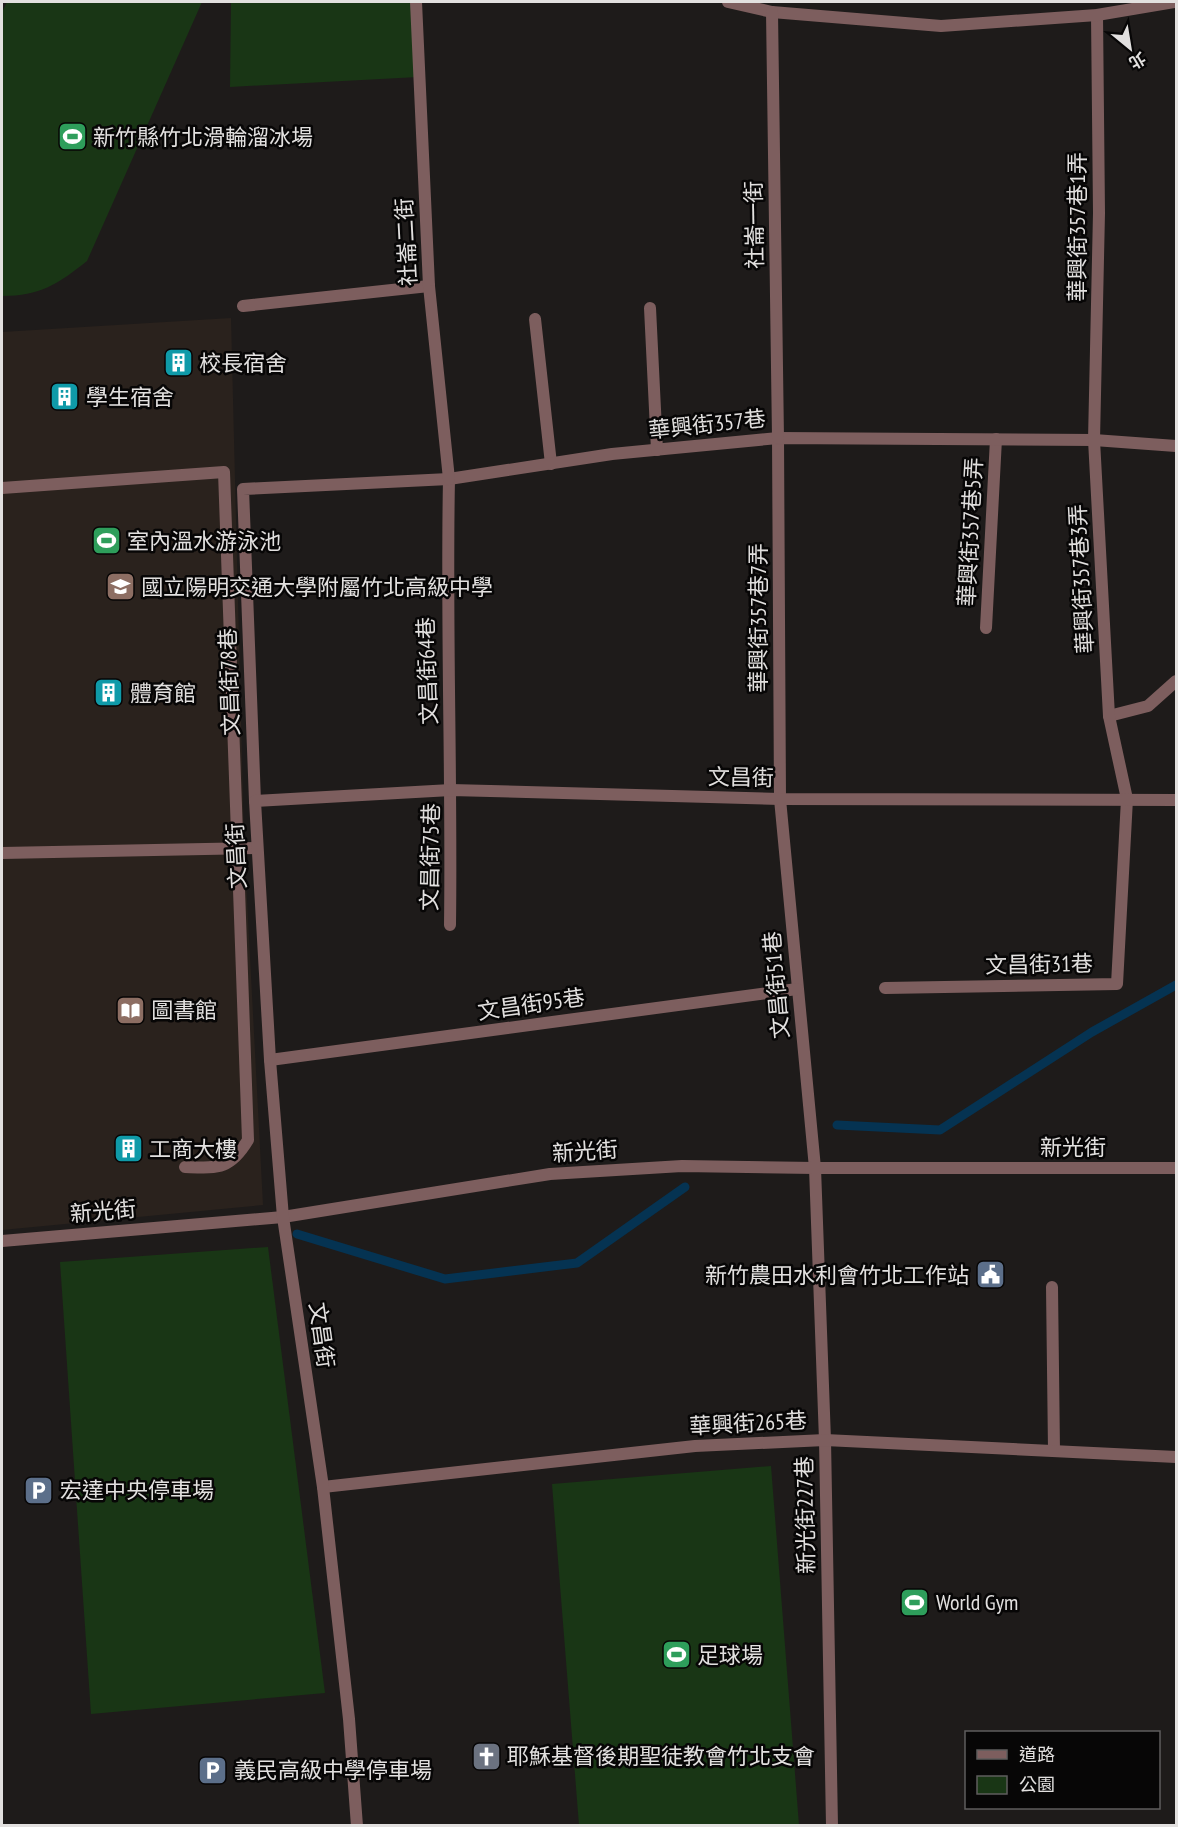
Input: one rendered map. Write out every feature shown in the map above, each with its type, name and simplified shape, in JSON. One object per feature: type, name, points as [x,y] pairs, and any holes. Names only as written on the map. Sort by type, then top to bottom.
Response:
[{"type":"street","name":"社崙二街","points":[[416,2],[429,286],[449,479]]},
{"type":"street","points":[[728,2],[772,12],[941,26],[1097,15],[1174,2]]},
{"type":"street","name":"社崙一街","points":[[772,12],[778,438]]},
{"type":"street","name":"華興街357巷1弄","points":[[1095,440],[1099,213],[1097,15]]},
{"type":"street","points":[[243,306],[429,286]]},
{"type":"street","points":[[650,308],[657,450]]},
{"type":"street","points":[[535,319],[551,464]]},
{"type":"street","name":"華興街357巷","points":[[243,489],[449,479],[657,450],[778,438],[1095,440],[1176,446]]},
{"type":"street","name":"華興街357巷7弄","points":[[778,438],[780,799]]},
{"type":"street","name":"華興街357巷5弄","points":[[987,628],[996,439]]},
{"type":"street","name":"華興街357巷3弄","points":[[1095,440],[1109,716],[1127,799]]},
{"type":"street","points":[[2,488],[224,472],[248,1140],[237,1158],[217,1168],[185,1167]]},
{"type":"street","name":"文昌街64巷","points":[[449,479],[447,612],[452,790]]},
{"type":"street","name":"文昌街78巷","points":[[243,489],[255,801]]},
{"type":"street","points":[[1109,716],[1148,706],[1176,681]]},
{"type":"street","name":"文昌街","points":[[357,1826],[349,1719],[323,1487],[284,1217],[270,1060],[255,801],[452,790],[780,799],[1176,800]]},
{"type":"street","name":"文昌街75巷","points":[[450,925],[452,790]]},
{"type":"street","name":"文昌街51巷","points":[[780,799],[815,1168]]},
{"type":"street","name":"文昌街31巷","points":[[885,988],[1117,984],[1127,799]]},
{"type":"street","points":[[2,853],[256,848]]},
{"type":"street","name":"文昌街95巷","points":[[270,1060],[797,989]]},
{"type":"street","name":"新光街","points":[[2,1241],[284,1217],[550,1174],[682,1166],[1176,1168]]},
{"type":"street","name":"新光街227巷","points":[[815,1168],[825,1440],[832,1826]]},
{"type":"street","points":[[1052,1287],[1054,1451]]},
{"type":"street","name":"華興街265巷","points":[[323,1487],[695,1446],[825,1440],[1176,1457]]},
{"type":"shaded area","name":"國立陽明交通大學附屬竹北高級中學","points":[[231,318],[244,842],[263,1205],[2,1230],[2,332]]},
{"type":"green space","name":"新竹縣竹北滑輪溜冰場","points":[[7,2],[202,2],[87,261],[48,287],[27,294],[2,296],[2,12]]},
{"type":"green space","points":[[231,2],[416,2],[418,77],[230,87]]},
{"type":"green space","points":[[268,1247],[325,1693],[91,1714],[60,1262]]},
{"type":"green space","name":"足球場","points":[[771,1466],[799,1825],[579,1825],[552,1484]]},
{"type":"waterway","points":[[837,1125],[940,1130],[1092,1032],[1176,985]]},
{"type":"waterway","points":[[297,1234],[445,1279],[577,1263],[685,1187]]},
{"type":"place","name":"新竹縣竹北滑輪溜冰場","points":[[72,137]]},
{"type":"place","name":"校長宿舍","points":[[178,363]]},
{"type":"place","name":"學生宿舍","points":[[65,397]]},
{"type":"place","name":"室內溫水游泳池","points":[[106,541]]},
{"type":"place","name":"國立陽明交通大學附屬竹北高級中學","points":[[120,587]]},
{"type":"place","name":"體育館","points":[[109,693]]},
{"type":"place","name":"圖書館","points":[[130,1010]]},
{"type":"place","name":"工商大樓","points":[[128,1149]]},
{"type":"place","name":"新竹農田水利會竹北工作站","points":[[990,1275]]},
{"type":"place","name":"宏達中央停車場","points":[[39,1490]]},
{"type":"place","name":"World Gym","points":[[915,1602]]},
{"type":"place","name":"足球場","points":[[676,1655]]},
{"type":"place","name":"耶穌基督後期聖徒教會竹北支會","points":[[486,1756]]},
{"type":"place","name":"義民高級中學停車場","points":[[213,1770]]}]
